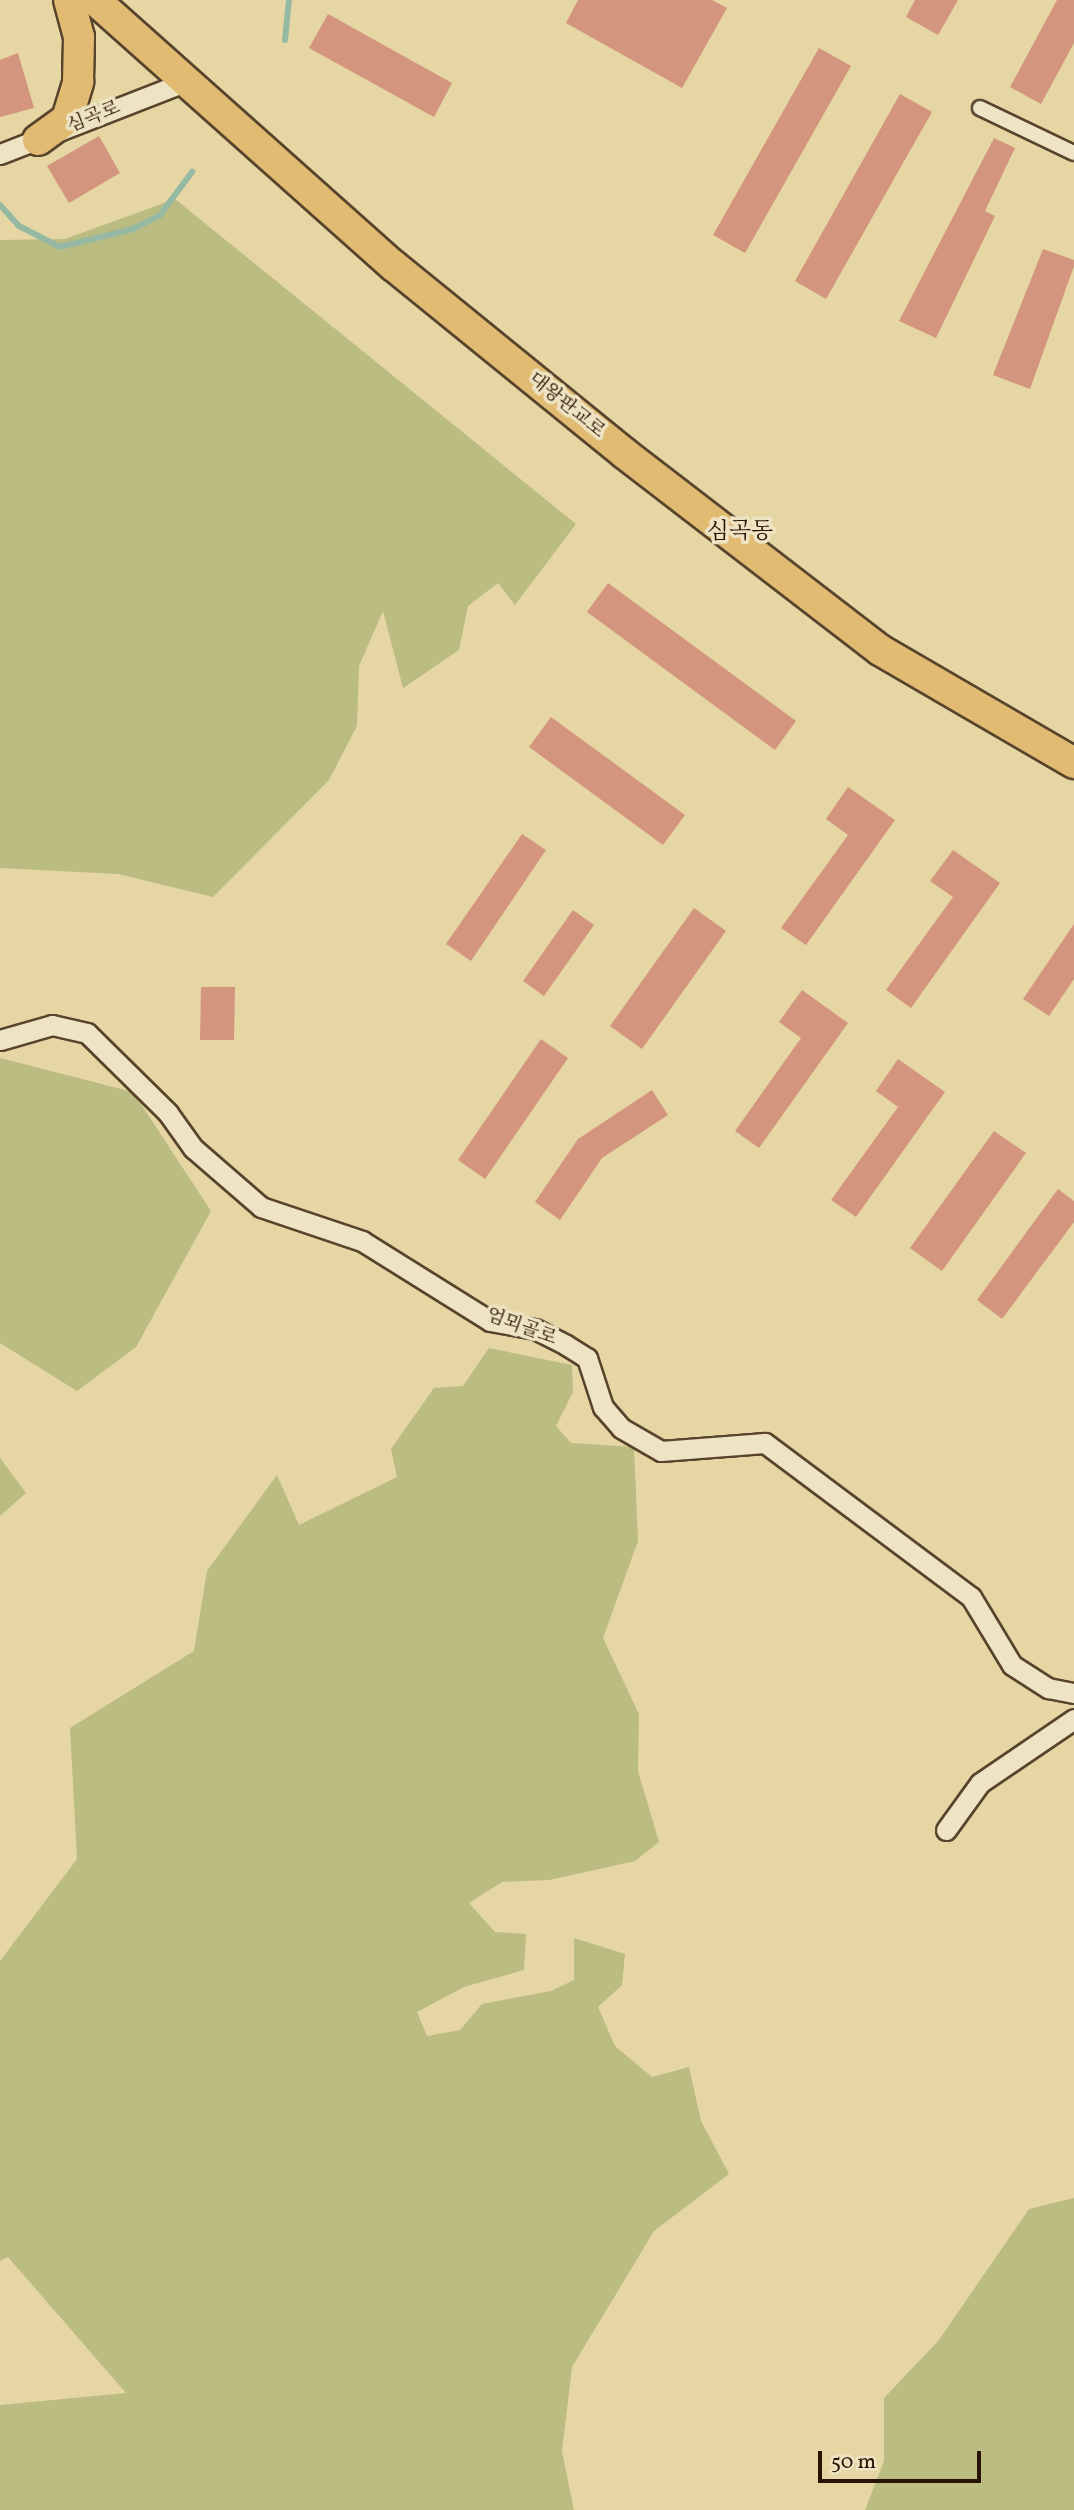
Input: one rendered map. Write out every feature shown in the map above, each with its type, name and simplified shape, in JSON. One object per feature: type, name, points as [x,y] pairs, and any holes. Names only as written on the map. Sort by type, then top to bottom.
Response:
[{"type":"main road","points":[[38,140],[67,119],[78,82],[79,37],[69,0]]},
{"type":"main road","name":"대왕판교로","points":[[95,0],[394,266],[624,453],[880,650],[1074,763]]},
{"type":"street","name":"심곡로","points":[[0,154],[187,81]]},
{"type":"street","points":[[980,108],[1074,153]]},
{"type":"street","name":"엄뫼골로","points":[[0,1040],[52,1025],[87,1033],[168,1114],[193,1148],[261,1207],[362,1241],[490,1321],[535,1329],[566,1345],[587,1358],[603,1407],[621,1428],[661,1451],[765,1443],[971,1597],[1012,1665],[1048,1688],[1074,1693]]},
{"type":"street","points":[[946,1830],[980,1783],[1074,1719]]},
{"type":"green space","points":[[175,199],[576,524],[515,605],[498,583],[468,606],[459,650],[403,688],[383,611],[359,666],[357,726],[329,780],[213,897],[118,874],[0,868],[0,240],[65,239]]},
{"type":"green space","points":[[0,1058],[133,1092],[211,1211],[136,1347],[77,1391],[0,1343]]},
{"type":"green space","points":[[489,1348],[572,1365],[573,1392],[556,1426],[571,1443],[634,1447],[638,1541],[603,1638],[639,1714],[638,1771],[659,1842],[635,1861],[549,1880],[502,1882],[469,1903],[495,1932],[526,1934],[524,1970],[464,1987],[417,2012],[427,2036],[460,2030],[482,2004],[551,1991],[574,1980],[574,1938],[625,1954],[622,1985],[598,2007],[615,2046],[652,2077],[689,2067],[701,2121],[729,2174],[654,2231],[572,2367],[562,2451],[574,2510],[0,2510],[0,2405],[126,2393],[8,2257],[0,2261],[0,1961],[77,1859],[70,1728],[194,1651],[207,1571],[277,1475],[299,1525],[397,1477],[391,1449],[434,1388],[463,1386]]},
{"type":"green space","points":[[0,1458],[26,1493],[0,1516]]},
{"type":"green space","points":[[1074,2198],[1074,2510],[865,2510],[884,2461],[884,2398],[939,2340],[1029,2209]]},
{"type":"building","points":[[578,0],[712,0],[727,8],[682,88],[566,23]]},
{"type":"building","points":[[915,0],[958,0],[938,35],[906,17]]},
{"type":"building","points":[[1057,0],[1074,0],[1074,43],[1041,104],[1010,87]]},
{"type":"building","points":[[328,14],[452,83],[434,117],[309,48]]},
{"type":"building","points":[[819,48],[851,66],[745,253],[713,235]]},
{"type":"building","points":[[18,53],[34,108],[0,117],[0,60]]},
{"type":"building","points":[[900,94],[932,112],[826,299],[795,281]]},
{"type":"building","points":[[99,136],[120,173],[69,203],[47,166]]},
{"type":"building","points":[[994,138],[1015,148],[985,211],[995,216],[936,338],[899,321]]},
{"type":"building","points":[[1043,249],[1074,260],[1074,266],[1030,389],[993,375]]},
{"type":"building","points":[[608,583],[796,721],[775,750],[587,612]]},
{"type":"building","points":[[551,717],[685,815],[663,845],[529,747]]},
{"type":"building","points":[[848,787],[895,820],[806,945],[781,928],[848,835],[826,819]]},
{"type":"building","points":[[522,834],[546,850],[471,961],[446,944]]},
{"type":"building","points":[[953,850],[1000,883],[911,1008],[886,990],[953,897],[930,881]]},
{"type":"building","points":[[694,908],[726,931],[642,1049],[610,1026]]},
{"type":"building","points":[[573,910],[594,925],[544,996],[523,981]]},
{"type":"building","points":[[1074,924],[1074,979],[1049,1016],[1023,999]]},
{"type":"building","points":[[201,987],[235,987],[234,1040],[200,1040]]},
{"type":"building","points":[[802,990],[848,1023],[759,1148],[735,1131],[801,1038],[779,1022]]},
{"type":"building","points":[[541,1039],[568,1058],[485,1179],[458,1160]]},
{"type":"building","points":[[898,1059],[945,1092],[856,1217],[831,1200],[898,1107],[876,1091]]},
{"type":"building","points":[[652,1090],[668,1115],[602,1158],[560,1220],[535,1202],[578,1139]]},
{"type":"building","points":[[994,1131],[1026,1153],[942,1271],[910,1248]]},
{"type":"building","points":[[1058,1189],[1074,1201],[1074,1222],[1002,1319],[977,1300]]},
{"type":"waterway","points":[[285,40],[289,0]]},
{"type":"waterway","points":[[0,205],[19,226],[60,247],[133,229],[160,215],[192,172]]},
{"type":"district","name":"심곡동","points":[[740,532]]}]
